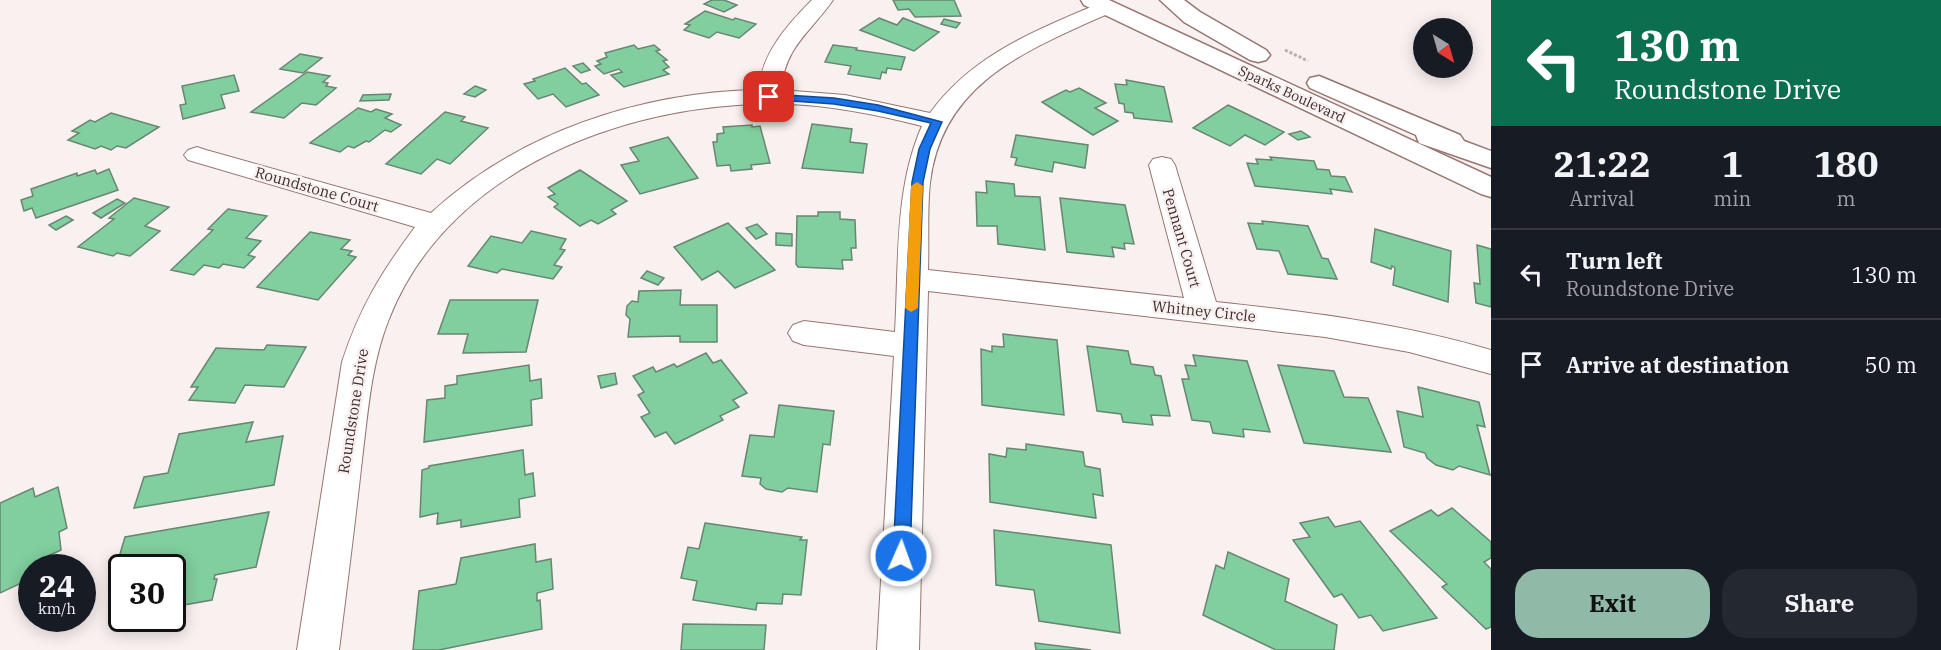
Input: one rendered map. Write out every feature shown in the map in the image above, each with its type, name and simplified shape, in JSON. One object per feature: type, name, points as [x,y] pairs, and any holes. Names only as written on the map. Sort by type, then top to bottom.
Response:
[{"type":"main road","name":"Sparks Boulevard","points":[[1139,0],[1491,159]]},
{"type":"main road","points":[[1171,0],[1192,17],[1258,55]]},
{"type":"main road","name":"Sparks Boulevard","points":[[1102,2],[1491,188]]},
{"type":"main road","points":[[1102,2],[1137,11],[1336,101],[1491,159]]},
{"type":"street","points":[[769,97],[770,78],[777,56],[789,36],[823,0]]},
{"type":"street","points":[[897,650],[917,182],[925,149],[948,104],[970,80],[994,61],[1020,45],[1102,2]]},
{"type":"street","name":"Roundstone Drive","points":[[318,650],[358,362],[372,318],[393,277],[436,224],[458,203],[527,156],[567,137],[646,111],[725,99],[769,97],[834,101],[878,108],[937,122]]},
{"type":"street","name":"Roundstone Court","points":[[197,155],[436,224]]},
{"type":"street","name":"Pennant Court","points":[[1162,165],[1203,311]]},
{"type":"street","name":"Whitney Circle","points":[[913,279],[1377,333],[1439,346],[1491,362]]},
{"type":"street","points":[[804,333],[909,346]]},
{"type":"building","points":[[712,0],[724,0],[737,5],[724,12],[704,4]]},
{"type":"building","points":[[893,0],[954,0],[961,16],[915,17],[909,9],[898,10]]},
{"type":"building","points":[[705,11],[733,20],[735,18],[756,24],[739,38],[717,32],[709,38],[684,30],[690,25],[685,24]]},
{"type":"building","points":[[879,18],[897,25],[903,18],[939,32],[914,51],[860,30]]},
{"type":"building","points":[[944,19],[960,23],[956,28],[941,24]]},
{"type":"building","points":[[634,45],[638,49],[654,45],[660,50],[656,51],[667,60],[663,61],[669,67],[663,70],[669,74],[624,87],[611,75],[622,72],[619,69],[604,74],[595,66],[601,64],[597,61],[607,57],[605,53]]},
{"type":"building","points":[[833,45],[905,57],[901,70],[887,68],[886,73],[882,72],[880,79],[848,74],[851,66],[825,62]]},
{"type":"building","points":[[300,54],[322,58],[303,73],[280,69]]},
{"type":"building","points":[[583,63],[590,70],[581,73],[573,66]]},
{"type":"building","points":[[565,68],[582,84],[586,83],[599,95],[566,107],[553,94],[538,99],[524,84],[535,81],[533,79]]},
{"type":"building","points":[[307,72],[330,76],[323,82],[328,83],[326,86],[336,88],[316,105],[302,103],[284,118],[251,112]]},
{"type":"building","points":[[234,75],[239,91],[221,95],[225,108],[183,119],[180,105],[186,104],[182,86]]},
{"type":"building","points":[[1126,80],[1164,87],[1172,122],[1134,118],[1133,113],[1125,112],[1124,104],[1119,103],[1115,84],[1127,85]]},
{"type":"building","points":[[475,86],[486,90],[475,97],[464,94]]},
{"type":"building","points":[[1079,88],[1106,103],[1095,108],[1118,121],[1093,135],[1042,102],[1066,90],[1070,92]]},
{"type":"building","points":[[391,94],[389,100],[360,101],[363,95]]},
{"type":"building","points":[[1228,105],[1284,132],[1265,145],[1245,135],[1230,146],[1193,128]]},
{"type":"building","points":[[358,108],[371,112],[376,109],[392,114],[385,118],[401,125],[391,132],[385,130],[369,142],[366,141],[354,148],[348,146],[340,152],[310,143]]},
{"type":"building","points":[[445,112],[465,117],[461,121],[488,128],[450,164],[437,159],[421,174],[386,164]]},
{"type":"building","points":[[111,113],[159,127],[126,148],[117,146],[111,150],[101,146],[95,149],[68,140],[79,133],[72,131],[90,120],[95,122]]},
{"type":"building","points":[[812,124],[852,129],[850,142],[867,144],[863,173],[802,168]]},
{"type":"building","points":[[752,125],[752,127],[760,126],[770,163],[751,165],[752,169],[731,171],[730,165],[717,166],[713,142],[717,142],[717,134],[724,133],[723,127]]},
{"type":"building","points":[[1301,131],[1310,137],[1298,140],[1289,134]]},
{"type":"building","points":[[1016,135],[1088,145],[1085,168],[1054,162],[1052,172],[1015,165],[1017,158],[1011,157]]},
{"type":"building","points":[[668,137],[698,178],[640,194],[621,165],[639,161],[630,148]]},
{"type":"building","points":[[1270,157],[1314,161],[1317,169],[1329,170],[1331,176],[1345,177],[1352,192],[1330,189],[1332,194],[1255,186],[1247,163],[1258,164],[1256,159],[1272,160]]},
{"type":"building","points":[[109,169],[118,190],[36,218],[32,208],[24,211],[21,200],[33,196],[31,189],[77,173],[77,176],[95,170],[97,174]]},
{"type":"building","points":[[580,170],[627,201],[611,210],[616,214],[598,224],[591,220],[580,226],[554,207],[558,204],[548,197],[555,194],[548,188]]},
{"type":"building","points":[[986,181],[1014,184],[1015,196],[1040,197],[1045,250],[998,244],[997,226],[977,226],[976,192],[987,193]]},
{"type":"building","points":[[134,198],[169,207],[145,226],[160,231],[130,256],[117,253],[113,256],[78,247],[114,219],[109,218]]},
{"type":"building","points":[[1060,198],[1125,205],[1134,244],[1124,243],[1125,249],[1112,247],[1114,257],[1067,252]]},
{"type":"building","points":[[117,199],[125,203],[101,218],[93,213]]},
{"type":"building","points":[[228,209],[267,216],[246,238],[261,241],[248,255],[255,257],[244,268],[223,264],[219,268],[204,265],[194,275],[171,270],[213,230],[208,229]]},
{"type":"building","points":[[818,212],[840,212],[840,219],[855,220],[856,248],[851,248],[852,260],[842,260],[843,269],[798,267],[796,264],[797,216],[818,216]]},
{"type":"building","points":[[66,216],[73,220],[56,230],[49,225]]},
{"type":"building","points":[[1262,221],[1308,226],[1322,258],[1328,259],[1337,279],[1288,274],[1279,251],[1257,249],[1248,223],[1263,224]]},
{"type":"building","points":[[728,223],[775,270],[735,288],[718,271],[702,280],[674,247]]},
{"type":"building","points":[[757,224],[767,234],[756,239],[746,228]]},
{"type":"building","points":[[1375,229],[1451,251],[1448,302],[1393,285],[1395,268],[1392,266],[1391,269],[1371,262]]},
{"type":"building","points":[[531,231],[566,239],[560,249],[565,250],[554,265],[562,267],[553,279],[502,269],[497,273],[468,266],[491,236],[522,243]]},
{"type":"building","points":[[310,232],[350,240],[341,249],[352,251],[348,255],[356,257],[318,300],[257,287]]},
{"type":"building","points":[[776,233],[792,234],[792,246],[776,245]]},
{"type":"building","points":[[1477,245],[1491,249],[1491,307],[1476,303],[1474,283],[1480,284]]},
{"type":"building","points":[[647,271],[664,278],[658,285],[641,278]]},
{"type":"building","points":[[681,290],[680,305],[717,305],[717,342],[680,342],[680,336],[628,337],[630,319],[626,315],[627,306],[632,301],[638,302],[639,291]]},
{"type":"building","points":[[450,300],[538,300],[526,352],[463,353],[468,334],[438,334]]},
{"type":"building","points":[[1003,334],[1057,340],[1064,415],[982,405],[981,349],[992,352],[992,346],[1004,347]]},
{"type":"building","points":[[267,345],[306,347],[284,387],[245,385],[235,403],[189,400],[198,387],[191,387],[216,348],[264,350]]},
{"type":"building","points":[[1087,346],[1128,351],[1131,364],[1153,367],[1155,375],[1161,376],[1170,416],[1151,415],[1153,425],[1123,422],[1121,414],[1097,411]]},
{"type":"building","points":[[706,353],[713,363],[721,360],[747,393],[733,400],[739,407],[720,416],[723,420],[675,444],[666,432],[655,437],[641,417],[650,413],[638,395],[644,392],[633,376],[653,367],[656,372],[674,364],[677,367]]},
{"type":"building","points":[[1193,355],[1247,361],[1270,432],[1243,429],[1244,437],[1213,433],[1210,422],[1192,420],[1182,379],[1189,379],[1185,365],[1196,366]]},
{"type":"building","points":[[529,365],[530,381],[541,379],[542,398],[531,400],[532,425],[424,442],[427,400],[445,398],[445,386],[457,384],[457,376]]},
{"type":"building","points":[[1278,365],[1334,371],[1344,397],[1368,398],[1391,452],[1304,443]]},
{"type":"building","points":[[615,373],[617,384],[601,388],[598,376]]},
{"type":"building","points":[[1418,387],[1479,402],[1485,427],[1477,425],[1490,475],[1459,466],[1453,470],[1436,465],[1427,458],[1425,453],[1404,447],[1397,411],[1423,417]]},
{"type":"building","points":[[779,405],[834,411],[830,445],[823,444],[817,492],[788,488],[782,492],[766,489],[760,484],[761,478],[742,476],[750,435],[774,437]]},
{"type":"building","points":[[253,422],[246,442],[283,436],[274,485],[134,508],[144,477],[168,473],[179,434]]},
{"type":"building","points":[[1026,444],[1083,452],[1085,466],[1100,469],[1103,496],[1093,494],[1096,518],[990,502],[989,454],[1006,457],[1007,448],[1026,450]]},
{"type":"building","points":[[523,450],[525,475],[533,473],[535,496],[519,499],[520,517],[461,527],[461,520],[437,524],[438,513],[420,517],[422,470],[429,466]]},
{"type":"building","points":[[58,487],[67,528],[59,532],[61,550],[52,554],[18,554],[18,585],[0,593],[0,503],[33,488],[35,497]]},
{"type":"building","points":[[1452,508],[1491,542],[1491,558],[1484,562],[1491,569],[1491,627],[1486,629],[1442,587],[1447,584],[1390,531],[1431,510],[1438,516]]},
{"type":"building","points":[[269,512],[256,567],[215,575],[214,579],[217,579],[212,600],[186,605],[186,554],[120,554],[125,537]]},
{"type":"building","points":[[1328,517],[1335,527],[1360,521],[1437,618],[1383,631],[1371,615],[1359,618],[1342,594],[1334,597],[1293,540],[1310,537],[1300,523]]},
{"type":"building","points":[[705,523],[802,537],[800,540],[807,540],[801,595],[783,594],[782,604],[757,603],[756,610],[693,600],[697,581],[681,578],[688,547],[699,549]]},
{"type":"building","points":[[994,530],[1111,545],[1120,633],[1039,621],[1034,590],[996,585]]},
{"type":"building","points":[[535,544],[536,562],[551,559],[553,589],[537,593],[537,601],[540,600],[542,629],[439,650],[413,650],[419,591],[456,584],[461,558]]},
{"type":"building","points":[[1228,552],[1289,579],[1285,601],[1337,625],[1334,650],[1276,650],[1203,615],[1216,565],[1224,569]]},
{"type":"building","points":[[683,624],[766,625],[764,650],[681,650]]},
{"type":"building","points":[[1035,643],[1091,650],[1036,650]]},
{"type":"slow traffic","points":[[911,308],[917,186]]},
{"type":"route","points":[[769,97],[834,101],[878,108],[937,122],[925,149],[917,182],[901,556]]}]
